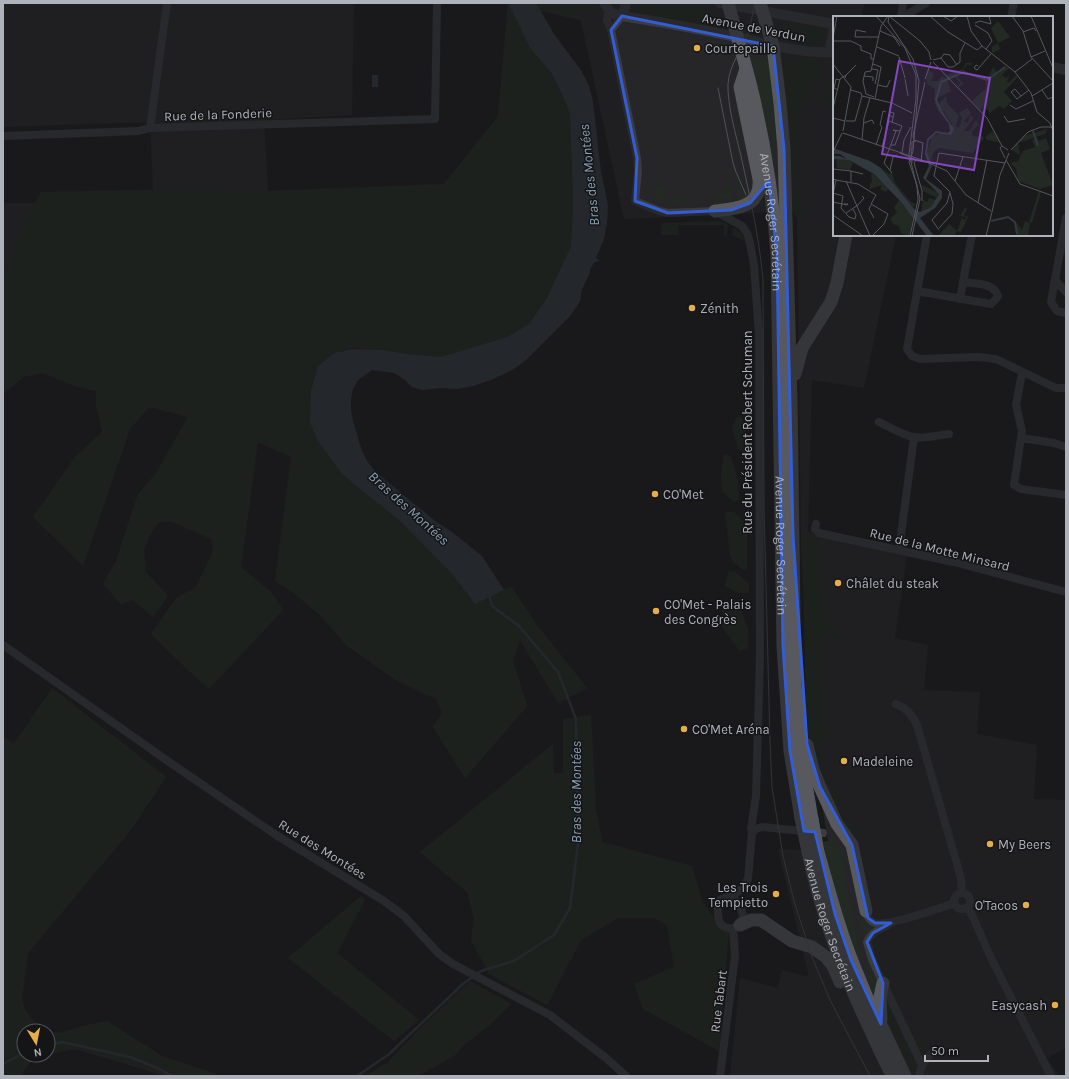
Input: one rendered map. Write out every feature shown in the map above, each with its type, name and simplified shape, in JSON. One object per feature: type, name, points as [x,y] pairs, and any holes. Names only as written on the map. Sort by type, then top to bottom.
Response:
[{"type":"main road","name":"Avenue Roger Secrétain","points":[[726,4],[746,69],[773,204],[777,254],[783,646],[790,750],[806,818],[826,918],[840,958],[891,1076]]},
{"type":"main road","name":"Avenue Roger Secrétain","points":[[761,7],[773,46],[784,149],[791,399],[795,684],[806,818]]},
{"type":"main road","points":[[715,211],[731,210],[746,205],[758,194],[759,190],[759,179],[740,87],[746,69]]},
{"type":"main road","points":[[791,399],[796,367],[802,348],[831,302],[837,283],[846,236]]},
{"type":"main road","points":[[793,536],[798,641],[807,744],[820,787],[837,824],[852,845],[866,911]]},
{"type":"main road","name":"Avenue Roger Secrétain","points":[[813,852],[851,960],[871,1006],[905,1076]]},
{"type":"main road","points":[[736,927],[751,920],[760,920],[783,936],[792,941],[812,947],[826,957],[833,966],[861,1026],[891,1076]]},
{"type":"main road","points":[[881,1024],[880,998],[883,983]]},
{"type":"street","points":[[150,128],[167,3]]},
{"type":"street","name":"Rue de la Fonderie","points":[[3,136],[132,131],[150,128],[434,119],[437,3]]},
{"type":"street","points":[[611,30],[622,16],[626,3]]},
{"type":"street","points":[[902,16],[903,3]]},
{"type":"street","points":[[904,16],[926,3]]},
{"type":"street","points":[[1011,16],[1014,3]]},
{"type":"street","name":"Avenue de Verdun","points":[[726,4],[761,7],[833,24]]},
{"type":"street","points":[[607,6],[607,20],[611,30],[637,158],[638,172],[634,201],[668,213],[715,211]]},
{"type":"street","name":"Avenue de Verdun","points":[[607,6],[612,14],[773,46],[831,52]]},
{"type":"street","points":[[831,52],[833,33]]},
{"type":"street","points":[[1053,67],[1066,70]]},
{"type":"street","name":"Rue du Président Robert Schuman","points":[[715,211],[742,226],[747,233],[754,265],[758,319],[760,656],[757,780],[751,829],[752,832]]},
{"type":"street","points":[[1066,218],[1051,302],[1057,311],[1066,313]]},
{"type":"street","points":[[927,236],[907,349],[912,356],[920,360],[978,357],[996,359],[1022,373],[1056,388],[1065,388]]},
{"type":"street","points":[[960,299],[972,236]]},
{"type":"street","points":[[1055,280],[1066,292]]},
{"type":"street","points":[[917,291],[991,304],[998,296],[996,290],[990,286],[963,282]]},
{"type":"street","points":[[1022,373],[1016,405],[1022,431],[1014,485],[1021,489],[1066,495]]},
{"type":"street","points":[[879,422],[903,434],[914,437],[949,434]]},
{"type":"street","points":[[899,550],[914,437]]},
{"type":"street","points":[[1021,438],[1054,443],[1066,448]]},
{"type":"street","name":"Rue de la Motte Minsard","points":[[816,524],[815,529],[818,533],[958,563],[1066,592]]},
{"type":"street","name":"Rue des Montées","points":[[3,645],[276,835],[384,901],[404,916],[439,954],[452,964],[550,1015],[606,1058],[626,1076]]},
{"type":"street","points":[[896,704],[903,707],[911,715],[917,725],[962,878],[962,893]]},
{"type":"street","points":[[731,897],[741,906],[742,919],[736,927],[723,927],[720,923],[718,904],[720,900],[731,897],[743,888],[748,879],[752,832],[756,829],[762,827],[823,833]]},
{"type":"street","points":[[955,903],[956,896],[962,893]]},
{"type":"street","points":[[962,893],[969,897],[970,902],[966,908]]},
{"type":"street","points":[[866,911],[868,918],[874,923],[891,923],[955,903]]},
{"type":"street","points":[[955,903],[960,908],[966,908],[972,915],[992,960],[1052,1076]]},
{"type":"street","points":[[891,923],[873,933],[867,942],[872,959],[922,1065]]},
{"type":"street","name":"Rue Tabart","points":[[720,1076],[736,956],[736,927]]},
{"type":"street","points":[[919,1076],[922,1065],[931,1054]]},
{"type":"highlighted area","points":[[622,16],[773,46],[784,149],[793,536],[807,744],[820,787],[852,845],[868,918],[875,923],[891,923],[873,933],[867,942],[883,983],[881,1024],[851,960],[835,914],[815,832],[804,831],[790,751],[783,646],[777,254],[769,181],[750,203],[731,210],[668,213],[635,201],[637,158],[611,30]]},
{"type":"shaded area","points":[[3,3],[354,3],[352,115],[264,120],[268,191],[153,190],[150,122],[3,127]]},
{"type":"shaded area","points":[[508,3],[530,48],[552,74],[570,114],[573,202],[571,246],[547,298],[529,324],[507,337],[441,358],[384,350],[354,348],[334,353],[318,366],[311,390],[343,475],[400,521],[452,574],[475,604],[511,586],[537,625],[587,688],[558,703],[520,640],[513,661],[527,706],[465,778],[433,727],[442,713],[436,699],[399,682],[347,646],[320,615],[291,591],[275,581],[291,457],[258,442],[241,567],[272,593],[283,610],[209,689],[151,634],[176,598],[196,587],[213,552],[211,539],[170,521],[159,522],[150,535],[144,550],[146,572],[168,596],[153,617],[133,600],[121,604],[103,584],[116,561],[138,494],[156,473],[188,417],[149,407],[130,429],[83,566],[33,517],[75,457],[102,432],[96,405],[96,391],[74,386],[43,373],[23,377],[3,394],[3,273],[41,192],[153,190],[268,191],[444,184],[498,116]]},
{"type":"shaded area","points":[[536,3],[597,3],[598,12],[579,12],[581,20],[540,11]]},
{"type":"shaded area","points":[[594,3],[865,3],[861,16],[833,16],[833,236],[896,236],[864,388],[812,380],[808,532],[907,555],[895,638],[928,645],[924,690],[980,692],[977,734],[1037,745],[1034,799],[1066,800],[1066,1048],[1047,1058],[1059,1076],[730,1076],[740,978],[777,988],[782,970],[809,977],[778,849],[830,851],[815,766],[801,552],[797,211],[624,219],[579,12]]},
{"type":"shaded area","points":[[639,3],[679,3],[707,9],[714,28],[636,14]]},
{"type":"shaded area","points":[[781,22],[826,30],[823,46],[786,39]]},
{"type":"shaded area","points":[[792,57],[811,58],[821,66],[814,91],[795,123],[797,192],[801,205],[806,213],[794,216],[789,102],[784,71]]},
{"type":"shaded area","points":[[751,59],[769,61],[774,100],[776,155],[770,155]]},
{"type":"shaded area","points":[[833,66],[833,100],[827,103],[823,102],[821,99],[827,87],[831,67]]},
{"type":"shaded area","points":[[833,111],[833,129],[829,123],[829,114]]},
{"type":"shaded area","points":[[733,175],[735,175],[747,200],[739,203]]},
{"type":"shaded area","points":[[664,185],[666,198],[669,199],[684,196],[685,202],[669,203],[658,198],[652,187]]},
{"type":"shaded area","points":[[730,187],[732,198],[712,200],[712,197],[724,194],[723,189]]},
{"type":"shaded area","points":[[3,203],[35,203],[3,273]]},
{"type":"shaded area","points":[[718,221],[728,224],[727,236],[724,235],[724,225],[678,225],[678,235],[661,235],[662,223]]},
{"type":"shaded area","points":[[733,228],[741,233],[744,240],[732,235]]},
{"type":"shaded area","points":[[741,416],[747,436],[745,452],[739,450],[732,429],[736,418]]},
{"type":"shaded area","points":[[724,454],[731,457],[738,481],[739,499],[734,503],[722,491],[721,475]]},
{"type":"shaded area","points":[[725,512],[734,512],[747,525],[747,569],[744,570],[733,562],[730,554]]},
{"type":"shaded area","points":[[802,534],[817,538],[822,591],[838,640],[834,640],[834,634],[822,634],[822,669],[828,741],[817,743],[827,782],[834,780],[843,813],[857,838],[852,839],[838,820],[809,743],[806,705]]},
{"type":"shaded area","points":[[734,571],[749,584],[749,593],[738,593],[725,586],[728,572]]},
{"type":"shaded area","points":[[738,600],[748,630],[748,648],[740,651],[722,627],[722,601]]},
{"type":"shaded area","points":[[52,688],[166,777],[130,831],[28,953],[22,998],[25,1009],[35,1023],[16,1023],[16,1063],[30,1063],[20,1076],[3,1076],[3,736],[14,744]]},
{"type":"shaded area","points":[[591,715],[596,808],[602,842],[692,866],[702,901],[721,928],[729,931],[719,1051],[643,1009],[634,984],[674,967],[667,925],[654,918],[618,918],[581,940],[547,1005],[489,974],[471,940],[474,919],[467,892],[420,852],[553,744],[554,773],[563,773],[563,719]]},
{"type":"shaded area","points":[[825,841],[835,844],[841,853],[863,973],[861,974],[828,871],[823,842]]},
{"type":"shaded area","points":[[361,896],[365,900],[337,953],[419,1020],[394,1041],[288,958]]},
{"type":"shaded area","points":[[862,910],[866,921],[872,929],[866,934],[865,938],[878,981],[875,996],[869,975],[860,911]]},
{"type":"shaded area","points":[[877,935],[879,944],[873,948],[879,963],[883,965],[916,1042],[919,1041],[926,1055],[923,1058],[878,966],[871,947]]},
{"type":"shaded area","points":[[470,981],[511,1004],[490,1025],[465,1044],[454,1056],[418,1076],[365,1076],[387,1063],[423,1025]]},
{"type":"shaded area","points":[[884,993],[915,1058],[916,1062],[914,1076],[911,1076],[907,1059],[885,1014]]},
{"type":"shaded area","points":[[107,1021],[162,1056],[219,1075],[227,1076],[165,1076],[76,1049],[56,1053],[56,1032],[61,1033],[86,1025]]},
{"type":"water","points":[[508,3],[536,3],[554,34],[582,72],[589,86],[593,102],[601,172],[608,205],[604,239],[596,258],[600,261],[595,262],[591,267],[582,289],[580,301],[571,315],[525,361],[512,370],[491,380],[473,386],[457,389],[440,388],[422,390],[412,387],[405,380],[394,373],[372,370],[358,380],[353,389],[351,398],[353,421],[362,451],[367,461],[375,471],[395,488],[435,521],[452,532],[482,556],[504,590],[475,604],[452,574],[400,521],[343,475],[318,441],[310,423],[311,390],[318,366],[334,353],[353,349],[384,350],[441,357],[507,337],[529,324],[547,298],[571,246],[573,202],[570,114],[552,74],[530,48]]},
{"type":"water","points":[[372,75],[378,75],[378,87],[372,87]]},
{"type":"waterway","name":"Bras des Montées","points":[[357,1076],[388,1055],[464,983],[481,971],[514,961],[554,935],[570,908],[578,843],[576,719],[558,672],[519,626],[492,606],[489,595]]},
{"type":"waterway","name":"Bras des Montées","points":[[56,1043],[62,1042],[130,1057],[172,1076]]},
{"type":"waterway","name":"Bras des Montées","points":[[3,1064],[16,1057]]},
{"type":"tram line","points":[[755,3],[748,33],[731,70],[728,92],[732,120],[754,217],[763,279],[764,509],[772,787],[783,856],[794,901],[812,957],[830,1000],[870,1076]]},
{"type":"tram line","points":[[718,88],[733,163],[746,195]]},
{"type":"place","name":"Courtepaille","points":[[697,48]]},
{"type":"place","name":"Zénith","points":[[692,308]]},
{"type":"place","name":"CO'Met","points":[[655,494]]},
{"type":"place","name":"Châlet du steak","points":[[838,583]]},
{"type":"place","name":"CO'Met - Palais des Congrès","points":[[656,611]]},
{"type":"place","name":"CO'Met Aréna","points":[[684,729]]},
{"type":"place","name":"Madeleine","points":[[844,761]]},
{"type":"place","name":"My Beers","points":[[990,844]]},
{"type":"place","name":"Les Trois Tempietto","points":[[776,894]]},
{"type":"place","name":"O'Tacos","points":[[1026,905]]},
{"type":"place","name":"Easycash","points":[[1055,1005]]}]
